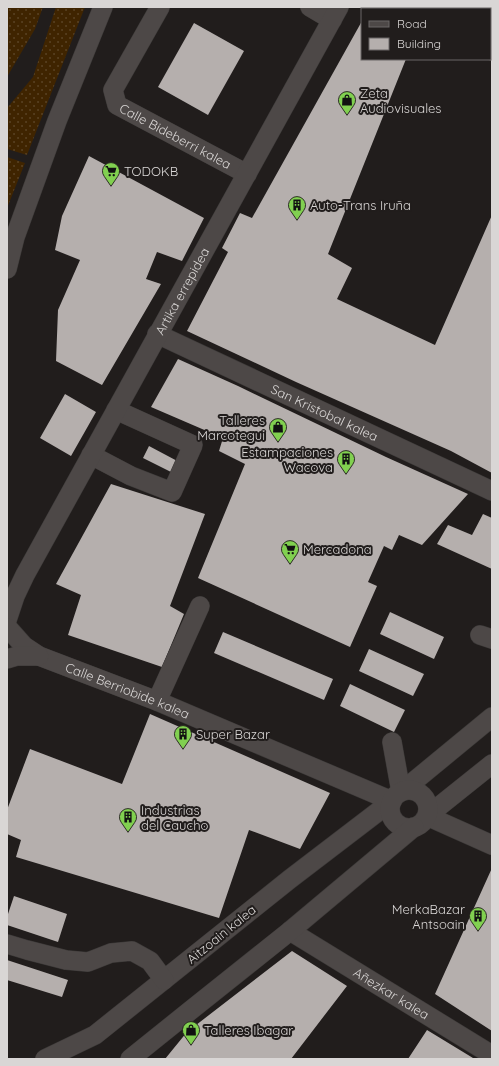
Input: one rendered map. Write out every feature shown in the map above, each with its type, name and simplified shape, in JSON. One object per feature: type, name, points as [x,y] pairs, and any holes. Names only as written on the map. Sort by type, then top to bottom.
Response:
[{"type":"street","points":[[7,269],[15,237],[57,121],[103,7]]},
{"type":"street","name":"Calle Bideberri kalea","points":[[160,7],[113,90],[117,105],[247,174]]},
{"type":"street","points":[[310,7],[335,13]]},
{"type":"street","name":"Artika errepidea","points":[[7,627],[15,596],[25,575],[335,13]]},
{"type":"street","name":"San Kristobal kalea","points":[[157,334],[492,491]]},
{"type":"street","points":[[91,455],[131,476],[172,492],[193,445],[116,410]]},
{"type":"street","points":[[7,585],[25,575]]},
{"type":"street","points":[[158,701],[200,606]]},
{"type":"street","name":"Calle Berriobide kalea","points":[[7,627],[24,646],[39,656],[158,701],[397,797]]},
{"type":"street","name":"Calle Berriobide kalea","points":[[7,659],[18,656],[39,656]]},
{"type":"street","name":"Aitzoain kalea","points":[[45,1059],[95,1035],[290,879],[397,797],[492,717]]},
{"type":"street","points":[[392,742],[397,797]]},
{"type":"street","points":[[130,1059],[290,931],[492,764]]},
{"type":"street","points":[[407,790],[414,791],[424,798],[428,810],[420,822],[408,828],[397,823],[393,819],[390,807],[397,797],[407,790]]},
{"type":"street","points":[[420,822],[492,845]]},
{"type":"street","name":"Añezkar kalea","points":[[290,931],[492,1055]]},
{"type":"street","points":[[7,944],[66,960],[88,962],[111,953],[132,951],[150,961],[164,980]]},
{"type":"shaded area","points":[[7,7],[43,7],[35,29],[7,77]]},
{"type":"shaded area","points":[[56,7],[85,7],[27,155],[7,149],[7,108],[33,77]]},
{"type":"shaded area","points":[[7,157],[25,163],[7,208]]},
{"type":"building","points":[[194,23],[244,51],[208,115],[158,87]]},
{"type":"building","points":[[361,23],[361,60],[406,60],[328,254],[352,268],[337,299],[435,345],[492,215],[492,473],[451,451],[296,382],[187,331],[228,252],[222,248],[240,213],[252,218]]},
{"type":"building","points":[[89,156],[204,218],[182,261],[157,252],[146,279],[161,284],[102,385],[56,361],[58,310],[80,260],[55,250],[62,216]]},
{"type":"building","points":[[178,359],[468,494],[422,545],[399,535],[392,550],[384,546],[368,582],[377,586],[350,647],[198,578],[245,464],[219,451],[223,438],[151,407]]},
{"type":"building","points":[[65,394],[96,412],[71,456],[40,438]]},
{"type":"building","points":[[149,446],[181,463],[175,474],[143,458]]},
{"type":"building","points":[[111,484],[205,514],[170,606],[184,614],[162,667],[68,635],[81,595],[56,584]]},
{"type":"building","points":[[483,514],[492,518],[492,569],[437,544],[448,525],[472,535]]},
{"type":"building","points":[[390,612],[444,637],[434,659],[380,634]]},
{"type":"building","points":[[223,632],[333,679],[324,700],[214,653]]},
{"type":"building","points":[[369,649],[424,674],[413,696],[359,671]]},
{"type":"building","points":[[350,684],[405,710],[394,732],[340,706]]},
{"type":"building","name":"Industrias del Caucho","points":[[150,714],[330,793],[300,849],[249,830],[219,918],[16,857],[21,840],[7,834],[7,810],[30,749],[122,784]]},
{"type":"building","name":"MerkaBazar Antsoain","points":[[492,868],[492,1031],[435,994]]},
{"type":"building","points":[[14,896],[67,914],[58,942],[7,925],[7,917]]},
{"type":"building","points":[[292,951],[347,986],[291,1059],[165,1059],[187,1032]]},
{"type":"building","points":[[7,960],[68,980],[62,997],[7,980]]},
{"type":"building","points":[[427,1030],[473,1058],[408,1059]]},
{"type":"place","name":"Zeta Audiovisuales","points":[[347,115]]},
{"type":"place","name":"TODOKB","points":[[111,186]]},
{"type":"place","name":"Auto-Trans Iruña","points":[[297,220]]},
{"type":"place","name":"Talleres Marcotegui","points":[[278,442]]},
{"type":"place","name":"Estampaciones Wacova","points":[[346,474]]},
{"type":"place","name":"Mercadona","points":[[290,564]]},
{"type":"place","name":"Super Bazar","points":[[183,749]]},
{"type":"place","name":"Industrias del Caucho","points":[[128,832]]},
{"type":"place","name":"MerkaBazar Antsoain","points":[[478,931]]},
{"type":"place","name":"Talleres Ibagar","points":[[191,1045]]}]
